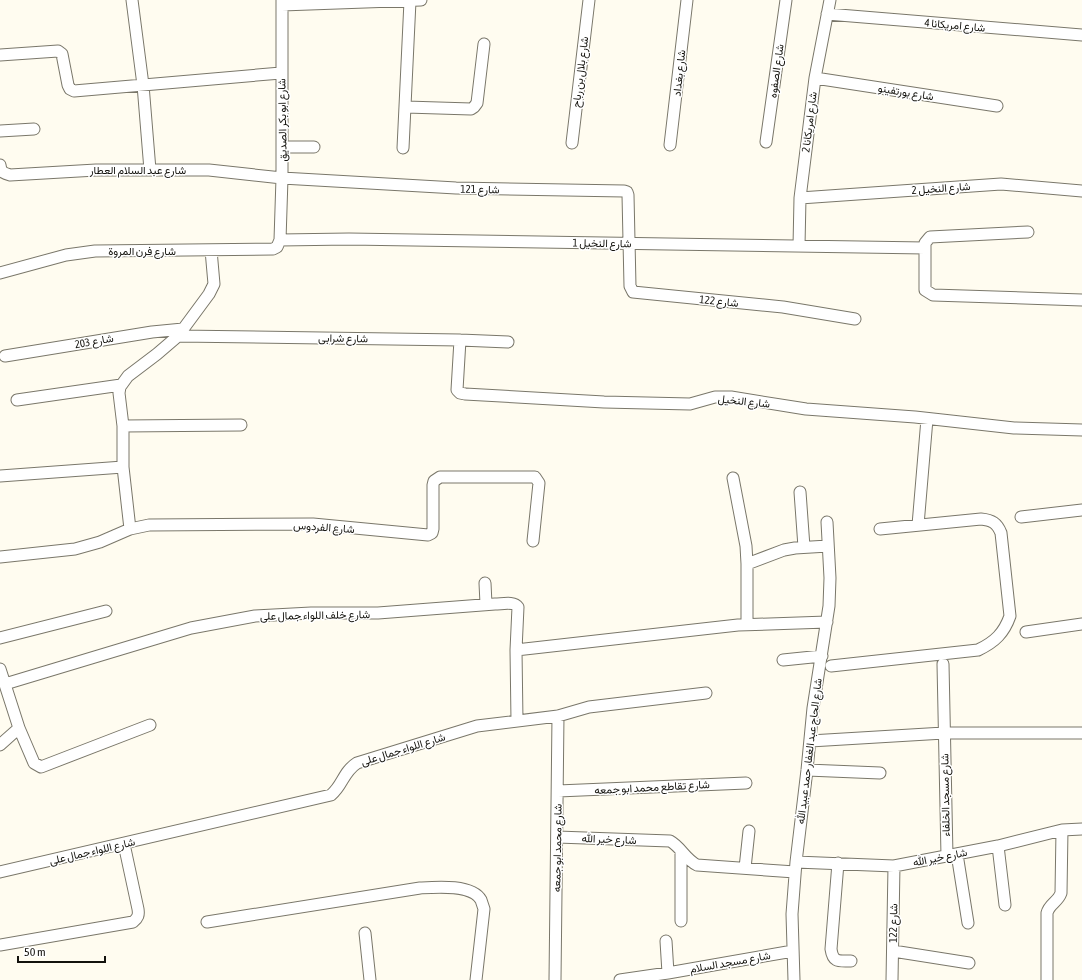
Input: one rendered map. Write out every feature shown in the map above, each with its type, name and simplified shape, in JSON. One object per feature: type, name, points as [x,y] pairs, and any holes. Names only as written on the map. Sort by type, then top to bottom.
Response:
[{"type":"street","points":[[132,0],[143,85],[150,170]]},
{"type":"street","points":[[282,2],[416,0],[403,148]]},
{"type":"street","name":"شارع بلال بن رباح","points":[[572,144],[589,0]]},
{"type":"street","name":"شارع بغداد","points":[[670,146],[687,0]]},
{"type":"street","name":"شارع الصفوه","points":[[766,142],[786,0]]},
{"type":"street","name":"شارع امريكانا 2","points":[[799,246],[800,198],[815,78],[830,0]]},
{"type":"street","name":"شارع ابو بكر الصديق","points":[[280,240],[282,178],[282,2]]},
{"type":"street","name":"شارع امريكانا 4","points":[[827,14],[1082,35]]},
{"type":"street","points":[[406,107],[471,109],[474,107],[476,103],[484,44]]},
{"type":"street","points":[[0,55],[58,51],[62,54],[68,85],[70,89],[74,91],[281,73]]},
{"type":"street","name":"شارع بورتفينو","points":[[815,78],[997,106]]},
{"type":"street","points":[[0,132],[34,129]]},
{"type":"street","points":[[282,147],[314,147]]},
{"type":"street","name":"شارع عبد السلام العطار","points":[[0,165],[0,170],[3,173],[10,175],[96,170],[209,170],[282,178]]},
{"type":"street","name":"شارع 121","points":[[282,178],[456,188],[624,191],[627,192],[628,195],[628,243]]},
{"type":"street","name":"شارع النخيل 2","points":[[800,198],[1001,184],[1082,191]]},
{"type":"street","points":[[1028,232],[933,236],[926,241],[925,290],[930,295],[1082,300]]},
{"type":"street","name":"شارع النخيل 1","points":[[280,240],[349,239],[925,248]]},
{"type":"street","name":"شارع فرن المروة","points":[[0,273],[66,255],[95,251],[273,249],[277,247],[280,240]]},
{"type":"street","name":"شارع 122","points":[[628,243],[630,286],[633,292],[783,308],[855,319]]},
{"type":"street","points":[[130,529],[123,467],[123,426],[119,393],[128,376],[157,354],[180,333],[212,290],[214,279],[211,250]]},
{"type":"street","name":"شارع 203","points":[[6,356],[152,332],[180,333]]},
{"type":"street","name":"شارع شرابى","points":[[180,333],[508,342]]},
{"type":"street","name":"شارع النخيل","points":[[460,340],[457,390],[460,393],[465,394],[604,402],[690,404],[715,397],[731,397],[806,409],[1014,428],[1082,430]]},
{"type":"street","points":[[17,400],[122,385]]},
{"type":"street","points":[[918,525],[927,419]]},
{"type":"street","points":[[123,426],[241,425]]},
{"type":"street","points":[[0,476],[123,467]]},
{"type":"street","name":"شارع الفردوس","points":[[0,557],[75,549],[100,542],[130,529],[156,525],[313,524],[428,535],[432,533],[433,529],[433,485],[434,482],[440,477],[532,477],[537,479],[539,483],[533,541]]},
{"type":"street","points":[[733,478],[746,546],[747,624]]},
{"type":"street","points":[[800,492],[804,547]]},
{"type":"street","points":[[1021,518],[1082,510]]},
{"type":"street","points":[[831,666],[978,650],[989,645],[1006,628],[1010,616],[1010,605],[1001,533],[998,526],[994,522],[988,519],[981,519],[880,529]]},
{"type":"street","name":"شارع الحاج عبد الغفار حمد عبيد الله","points":[[794,980],[792,914],[796,867],[813,708],[830,606],[827,522]]},
{"type":"street","points":[[747,564],[784,550],[828,546]]},
{"type":"street","points":[[485,583],[486,604]]},
{"type":"street","name":"شارع خلف اللواء جمال على","points":[[5,684],[191,628],[255,616],[311,613],[378,613],[486,604],[513,604],[518,606],[516,650],[517,721]]},
{"type":"street","points":[[0,638],[106,611]]},
{"type":"street","points":[[516,650],[747,624],[827,622]]},
{"type":"street","points":[[1026,632],[1082,624]]},
{"type":"street","points":[[783,660],[822,656]]},
{"type":"street","name":"شارع مسجد الخلفاء","points":[[943,664],[944,733],[952,855],[968,923]]},
{"type":"street","points":[[0,670],[19,728],[34,763],[41,767],[150,725]]},
{"type":"street","name":"شارع اللواء جمال على","points":[[0,872],[331,795],[340,787],[345,773],[350,767],[357,763],[477,726],[558,716],[589,707],[706,693]]},
{"type":"street","name":"شارع محمد ابو جمعه","points":[[555,980],[558,716]]},
{"type":"street","points":[[0,745],[19,728]]},
{"type":"street","points":[[810,741],[944,733],[1082,733]]},
{"type":"street","points":[[807,770],[880,773]]},
{"type":"street","name":"شارع تقاطع محمد ابو جمعه","points":[[558,791],[746,783]]},
{"type":"street","name":"شارع خير الله","points":[[557,837],[670,841],[677,845],[681,852],[691,862],[697,865],[745,868],[796,867],[838,863],[894,866],[998,846],[1062,830],[1082,829]]},
{"type":"street","points":[[1047,980],[1047,913],[1050,907],[1057,901],[1061,893],[1062,830]]},
{"type":"street","points":[[745,868],[748,831]]},
{"type":"street","points":[[0,945],[133,922],[137,919],[139,914],[124,844]]},
{"type":"street","points":[[998,846],[1005,905]]},
{"type":"street","points":[[681,852],[681,921]]},
{"type":"street","points":[[838,863],[832,955],[834,959],[838,961],[851,961]]},
{"type":"street","name":"شارع 122","points":[[892,980],[894,866]]},
{"type":"street","points":[[207,922],[420,888],[462,889],[473,893],[481,899],[484,909],[476,980]]},
{"type":"street","points":[[365,933],[370,980]]},
{"type":"street","points":[[666,941],[668,973]]},
{"type":"street","name":"شارع مسجد السلام","points":[[620,980],[792,951]]},
{"type":"street","points":[[893,951],[969,963]]}]
